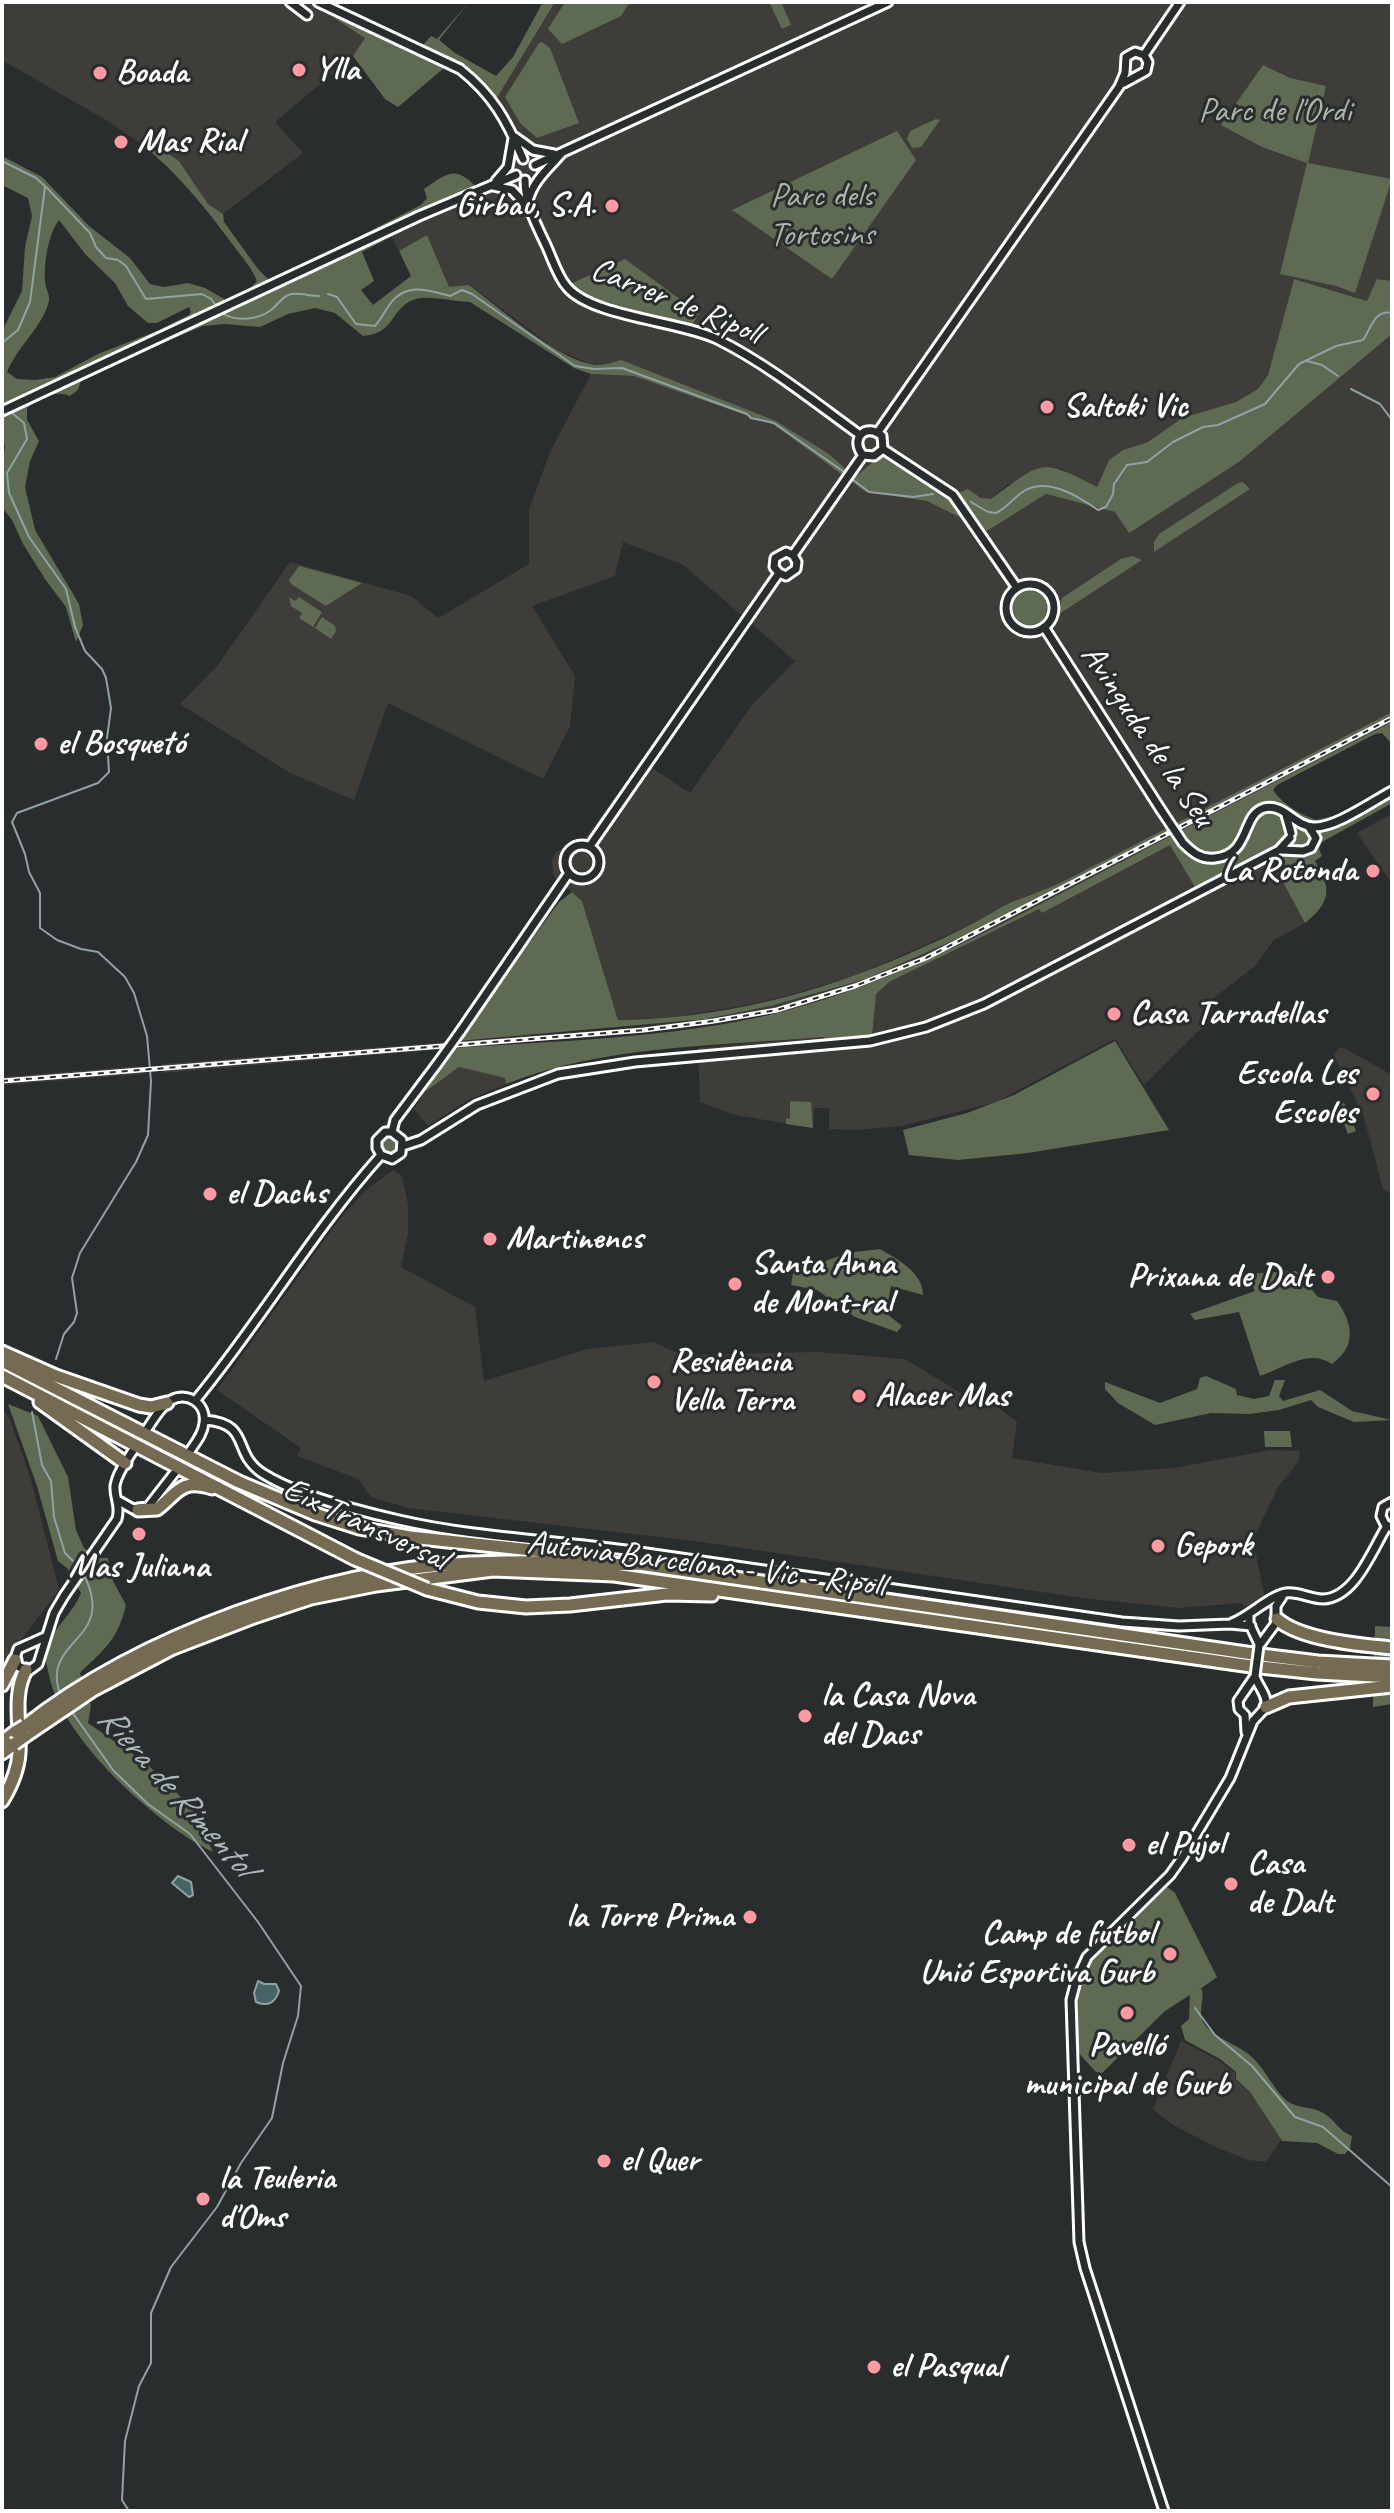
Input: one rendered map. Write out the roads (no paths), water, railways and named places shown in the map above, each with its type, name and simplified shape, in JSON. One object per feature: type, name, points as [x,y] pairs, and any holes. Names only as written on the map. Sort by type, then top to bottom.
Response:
[{"type":"highway","points":[[2,1352],[56,1376],[139,1405],[151,1407],[167,1403]]},
{"type":"highway","name":"Eix Transversal","points":[[2,1361],[259,1491],[297,1508],[359,1528],[446,1542],[639,1564]]},
{"type":"highway","points":[[2,1377],[125,1463]]},
{"type":"highway","name":"Eix Transversal","points":[[2,1377],[355,1559],[427,1589],[478,1602],[526,1607],[667,1594],[720,1595],[734,1592]]},
{"type":"highway","points":[[135,1509],[157,1509],[175,1491],[193,1485],[208,1487],[258,1507]]},
{"type":"highway","name":"Autovia Barcelona - Vic - Ripoll","points":[[2,1753],[16,1736],[91,1686],[172,1640],[251,1607],[311,1589],[375,1575],[468,1563],[639,1564],[1238,1652],[1318,1662],[1392,1666]]},
{"type":"highway","name":"Autovia Barcelona - Vic - Ripoll","points":[[91,1686],[173,1648],[311,1598],[470,1572],[538,1570],[614,1575],[1251,1666],[1392,1677]]},
{"type":"highway","points":[[1276,1616],[1286,1626],[1315,1635],[1392,1648]]},
{"type":"highway","points":[[2,1685],[15,1660]]},
{"type":"highway","points":[[2,1801],[16,1771],[20,1682],[26,1670]]},
{"type":"highway","points":[[1263,1711],[1289,1697],[1392,1686]]},
{"type":"street","points":[[290,2],[307,15]]},
{"type":"street","points":[[318,2],[460,69],[496,104],[523,159]]},
{"type":"street","points":[[535,165],[888,2]]},
{"type":"street","points":[[1144,55],[1180,2]]},
{"type":"street","points":[[878,432],[1119,87],[1144,74],[1148,67],[1144,55],[1137,52],[1129,55],[1124,62],[1125,70],[1119,87]]},
{"type":"street","points":[[1125,70],[1138,76]]},
{"type":"street","points":[[513,136],[533,150],[560,153]]},
{"type":"street","points":[[491,186],[508,167],[513,136]]},
{"type":"street","points":[[529,207],[531,189],[560,153]]},
{"type":"street","points":[[516,175],[516,165],[523,159],[535,165]]},
{"type":"street","points":[[516,175],[525,180],[534,175],[535,165]]},
{"type":"street","points":[[2,411],[419,216],[516,175]]},
{"type":"street","name":"Carrer de Ripoll","points":[[525,180],[529,207],[566,286],[577,296],[606,308],[712,337],[739,350],[860,435]]},
{"type":"street","points":[[491,186],[512,190],[529,207]]},
{"type":"street","points":[[868,430],[878,432],[884,440],[883,449],[876,456],[863,455],[857,447],[860,435],[868,430]]},
{"type":"street","points":[[883,449],[953,495],[1017,588]]},
{"type":"street","points":[[793,555],[863,455]]},
{"type":"street","points":[[786,552],[793,555],[797,562],[796,569],[786,576],[779,573],[774,567],[775,558],[786,552]]},
{"type":"street","points":[[590,846],[779,573]]},
{"type":"street","points":[[1024,584],[1039,585],[1051,595],[1054,613],[1044,627],[1025,631],[1011,622],[1006,611],[1007,602],[1017,588],[1024,584]]},
{"type":"street","name":"Avinguda de la Seu","points":[[1044,627],[1161,810],[1194,854],[1208,859],[1223,857],[1237,850],[1255,813],[1275,807],[1285,813]]},
{"type":"street","points":[[1279,850],[1307,850],[1333,823],[1392,791]]},
{"type":"street","points":[[1285,813],[1306,826],[1314,833],[1316,840]]},
{"type":"street","points":[[1285,813],[1296,849]]},
{"type":"street","points":[[403,1146],[401,1137],[392,1132],[382,1134],[377,1140],[381,1155],[388,1159],[396,1157],[403,1146],[421,1140],[477,1105],[558,1074],[635,1062],[870,1041],[926,1027],[984,1004],[1279,850],[1291,835],[1306,826],[1333,823]]},
{"type":"street","points":[[578,845],[590,846],[599,856],[598,870],[591,877],[583,879],[569,873],[565,862],[569,851],[578,845]]},
{"type":"street","points":[[392,1132],[395,1120],[460,1032],[569,873]]},
{"type":"street","points":[[195,1401],[330,1215],[381,1155]]},
{"type":"street","points":[[147,1429],[167,1403],[183,1397],[195,1401],[203,1411],[205,1420],[202,1433],[190,1451]]},
{"type":"street","points":[[205,1420],[222,1422],[233,1428],[248,1459],[273,1478],[355,1509],[411,1523],[566,1542],[1122,1622],[1179,1626],[1230,1624],[1267,1632]]},
{"type":"street","points":[[117,1519],[119,1501],[115,1485],[134,1449]]},
{"type":"street","points":[[45,1637],[19,1648],[15,1660],[19,1667],[26,1670],[36,1667],[45,1637],[64,1596],[117,1519],[152,1503],[176,1471]]},
{"type":"street","points":[[119,1501],[135,1509]]},
{"type":"street","points":[[1230,1624],[1284,1593],[1322,1599],[1339,1595],[1355,1579],[1389,1527],[1382,1520],[1381,1513],[1385,1505],[1392,1502]]},
{"type":"street","points":[[1263,1711],[1253,1717],[1245,1715],[1239,1709],[1238,1701],[1255,1676],[1259,1646],[1274,1627],[1284,1593]]},
{"type":"street","points":[[1264,1605],[1276,1616]]},
{"type":"street","points":[[1249,1614],[1259,1646]]},
{"type":"street","points":[[30,1645],[40,1655]]},
{"type":"street","points":[[1164,2511],[1079,2242],[1071,2000],[1087,1957],[1170,1875],[1230,1778],[1253,1721],[1263,1711],[1266,1698],[1255,1676]]},
{"type":"street","points":[[1248,1689],[1261,1691]]},
{"type":"street","points":[[1245,1715],[1246,1736]]},
{"type":"water","points":[[178,1876],[191,1882],[193,1895],[189,1897],[172,1883]]},
{"type":"water","points":[[258,1981],[276,1984],[279,1991],[270,2003],[256,2002],[254,1993]]},
{"type":"waterway","points":[[2,161],[36,178],[48,189],[90,233],[96,247],[106,258],[118,260],[126,266],[146,299],[202,294],[218,308]]},
{"type":"waterway","name":"Riera de Rimentol","points":[[2,343],[18,330],[30,302],[45,187]]},
{"type":"waterway","points":[[328,294],[337,297],[356,324],[375,326],[396,297],[410,290],[450,296],[462,290],[575,366],[622,368],[751,418],[774,423],[847,474]]},
{"type":"waterway","points":[[222,313],[240,319],[253,318],[271,310],[289,295],[319,296]]},
{"type":"waterway","points":[[971,502],[996,513],[1021,493],[1040,486],[1061,490],[1098,510],[1106,507],[1114,484],[1127,465],[1147,462],[1173,442],[1203,427],[1218,425],[1265,404],[1299,364],[1336,346],[1363,340],[1377,317],[1392,313]]},
{"type":"waterway","points":[[1307,361],[1322,365],[1338,376]]},
{"type":"waterway","points":[[1351,389],[1380,404],[1392,420]]},
{"type":"waterway","name":"Riera de Rimentol","points":[[12,413],[24,423],[27,439],[7,473],[9,493],[29,537],[66,589],[75,627],[85,651],[106,678],[111,708],[107,738],[109,772],[98,783],[17,813],[12,822],[29,872],[40,893],[40,928],[57,940],[98,952],[125,977],[134,993],[147,1036],[151,1081],[148,1135],[136,1162],[80,1253],[72,1278],[77,1313],[64,1334],[56,1359]]},
{"type":"waterway","points":[[852,479],[869,492],[913,497],[933,494]]},
{"type":"waterway","name":"Riera de Rimentol","points":[[32,1412],[42,1465],[51,1481],[54,1517],[65,1553],[73,1561]]},
{"type":"waterway","name":"Riera de Rimentol","points":[[59,1691],[57,1674],[61,1660],[92,1614],[92,1597],[84,1575]]},
{"type":"waterway","name":"Riera de Rimentol","points":[[72,1712],[113,1770],[148,1804],[190,1834],[258,1922],[301,1986],[298,2016],[283,2063],[272,2118],[241,2163],[217,2207],[171,2267],[151,2313],[151,2363],[139,2386],[125,2441],[122,2500],[129,2511]]},
{"type":"waterway","points":[[1195,2008],[1215,2035],[1252,2066],[1295,2117],[1323,2127],[1392,2187]]},
{"type":"railway","points":[[2,1081],[644,1030],[777,1010],[855,986],[926,958],[1392,718]]},
{"type":"place","name":"Ylla","points":[[299,70]]},
{"type":"place","name":"Boada","points":[[100,73]]},
{"type":"place","name":"Mas Rial","points":[[121,142]]},
{"type":"place","name":"Girbau, S.A.","points":[[612,206]]},
{"type":"place","name":"Saltoki Vic","points":[[1047,407]]},
{"type":"place","name":"el Bosquetó","points":[[41,744]]},
{"type":"place","name":"La Rotonda","points":[[1373,871]]},
{"type":"place","name":"Casa Tarradellas","points":[[1114,1014]]},
{"type":"place","name":"Escola Les Escoles","points":[[1373,1094]]},
{"type":"place","name":"el Dachs","points":[[210,1194]]},
{"type":"place","name":"Martinencs","points":[[490,1239]]},
{"type":"place","name":"Prixana de Dalt","points":[[1328,1277]]},
{"type":"place","name":"Santa Anna de Mont-ral","points":[[735,1284]]},
{"type":"place","name":"Residència Vella Terra","points":[[654,1382]]},
{"type":"place","name":"Alacer Mas","points":[[859,1396]]},
{"type":"place","name":"Mas Juliana","points":[[139,1534]]},
{"type":"place","name":"Gepork","points":[[1158,1546]]},
{"type":"place","name":"la Casa Nova del Dacs","points":[[805,1716]]},
{"type":"place","name":"el Pujol","points":[[1129,1845]]},
{"type":"place","name":"Casa de Dalt","points":[[1231,1884]]},
{"type":"place","name":"la Torre Prima","points":[[750,1917]]},
{"type":"place","name":"Camp de futbol Unió Esportiva Gurb","points":[[1170,1954]]},
{"type":"place","name":"Pavelló municipal de Gurb","points":[[1127,2013]]},
{"type":"place","name":"el Quer","points":[[604,2161]]},
{"type":"place","name":"la Teuleria d'Oms","points":[[203,2199]]},
{"type":"place","name":"el Pasqual","points":[[874,2367]]},
{"type":"park label","name":"Parc de l'Ordi","points":[[1275,112]]},
{"type":"park label","name":"Parc dels Tortosins","points":[[822,216]]}]
